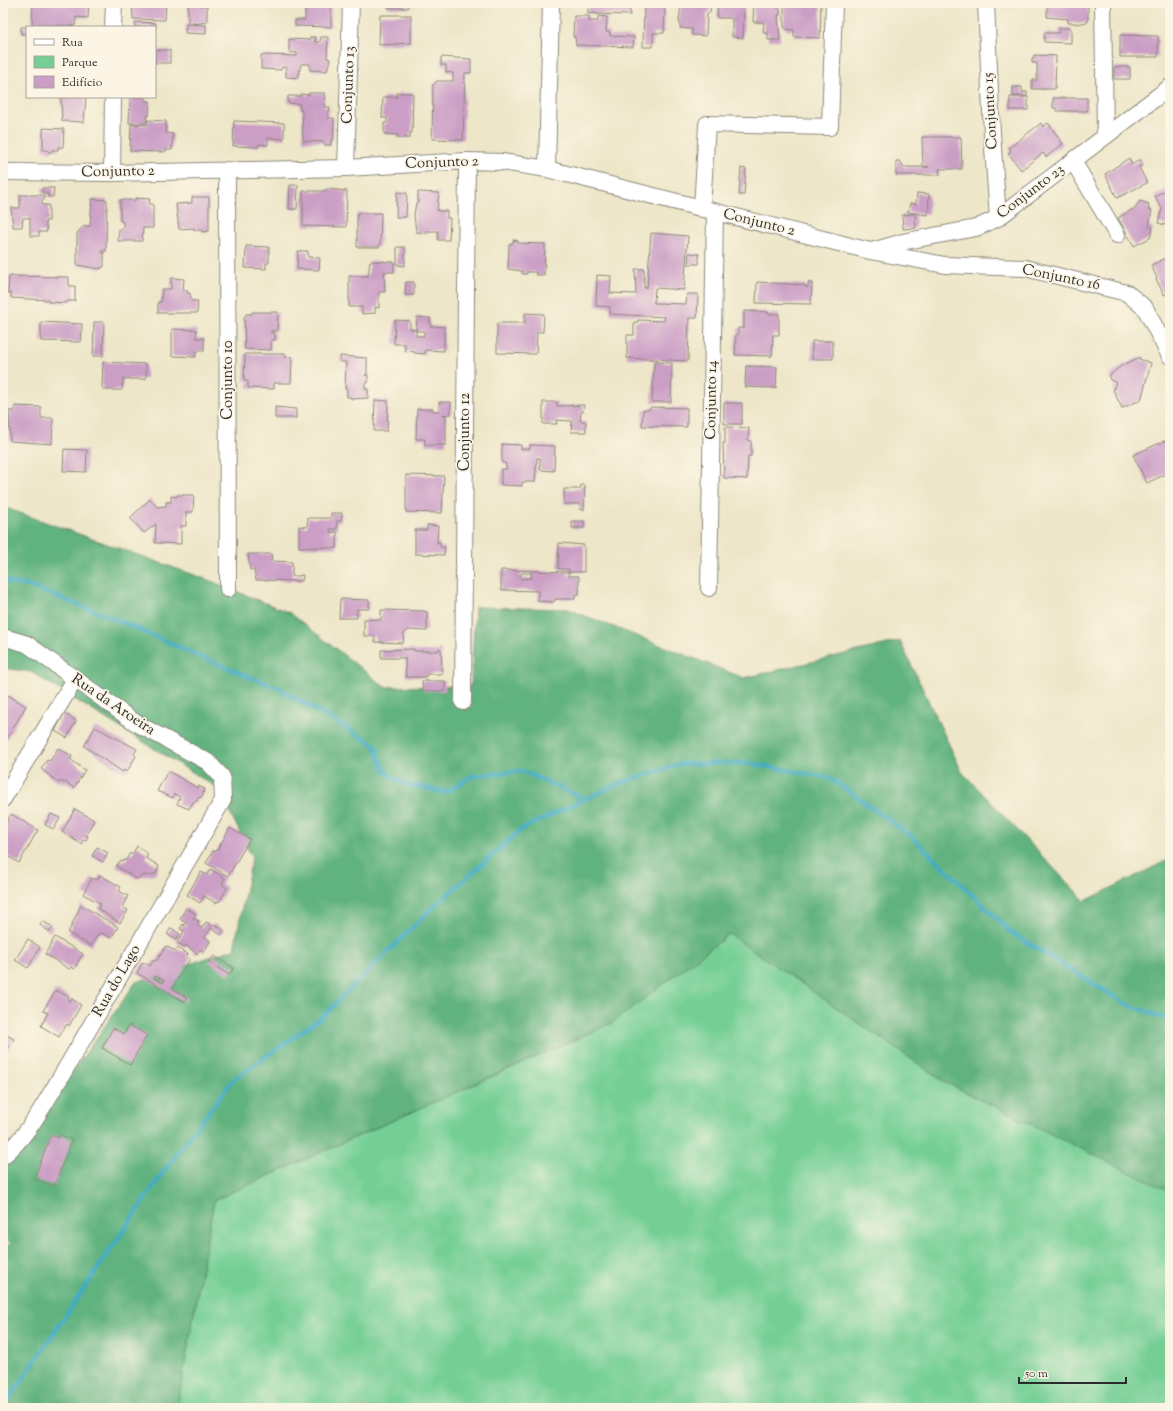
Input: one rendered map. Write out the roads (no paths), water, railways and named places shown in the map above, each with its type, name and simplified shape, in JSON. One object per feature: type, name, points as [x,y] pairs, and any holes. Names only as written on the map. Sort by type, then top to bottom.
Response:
[{"type":"street","points":[[113,26],[114,3]]},
{"type":"street","name":"Conjunto 13","points":[[346,168],[351,3]]},
{"type":"street","points":[[547,169],[551,3]]},
{"type":"street","name":"Conjunto 14","points":[[709,588],[707,124],[830,127],[834,3]]},
{"type":"street","name":"Conjunto 15","points":[[986,3],[992,134],[998,218]]},
{"type":"street","points":[[1103,3],[1105,134]]},
{"type":"street","name":"Conjunto 23","points":[[870,251],[907,241],[976,228],[998,218],[1073,161],[1105,134],[1170,87]]},
{"type":"street","points":[[112,98],[112,173]]},
{"type":"street","name":"Conjunto 2","points":[[3,172],[112,173],[346,168],[467,161],[502,162],[547,169],[870,251]]},
{"type":"street","name":"Conjunto 12","points":[[463,702],[467,161]]},
{"type":"street","points":[[1073,161],[1116,236]]},
{"type":"street","name":"Conjunto 10","points":[[227,170],[228,589]]},
{"type":"street","name":"Conjunto 16","points":[[870,251],[945,265],[1026,268],[1127,293],[1145,308],[1170,356]]},
{"type":"street","name":"Rua da Aroeira","points":[[3,637],[27,644],[136,723],[208,762],[222,777],[223,800]]},
{"type":"street","points":[[3,799],[75,679]]},
{"type":"street","name":"Rua do Lago","points":[[3,1156],[12,1149],[36,1118],[223,800]]},
{"type":"waterway","points":[[3,581],[29,586],[115,619],[210,661],[278,688],[375,745],[385,772],[404,784],[447,792],[472,776],[522,771],[585,799]]},
{"type":"waterway","points":[[3,1408],[164,1171],[233,1080],[322,1017],[430,910],[522,829],[617,784],[680,764],[748,763],[830,778],[911,836],[1012,933],[1124,1003],[1170,1020]]}]
